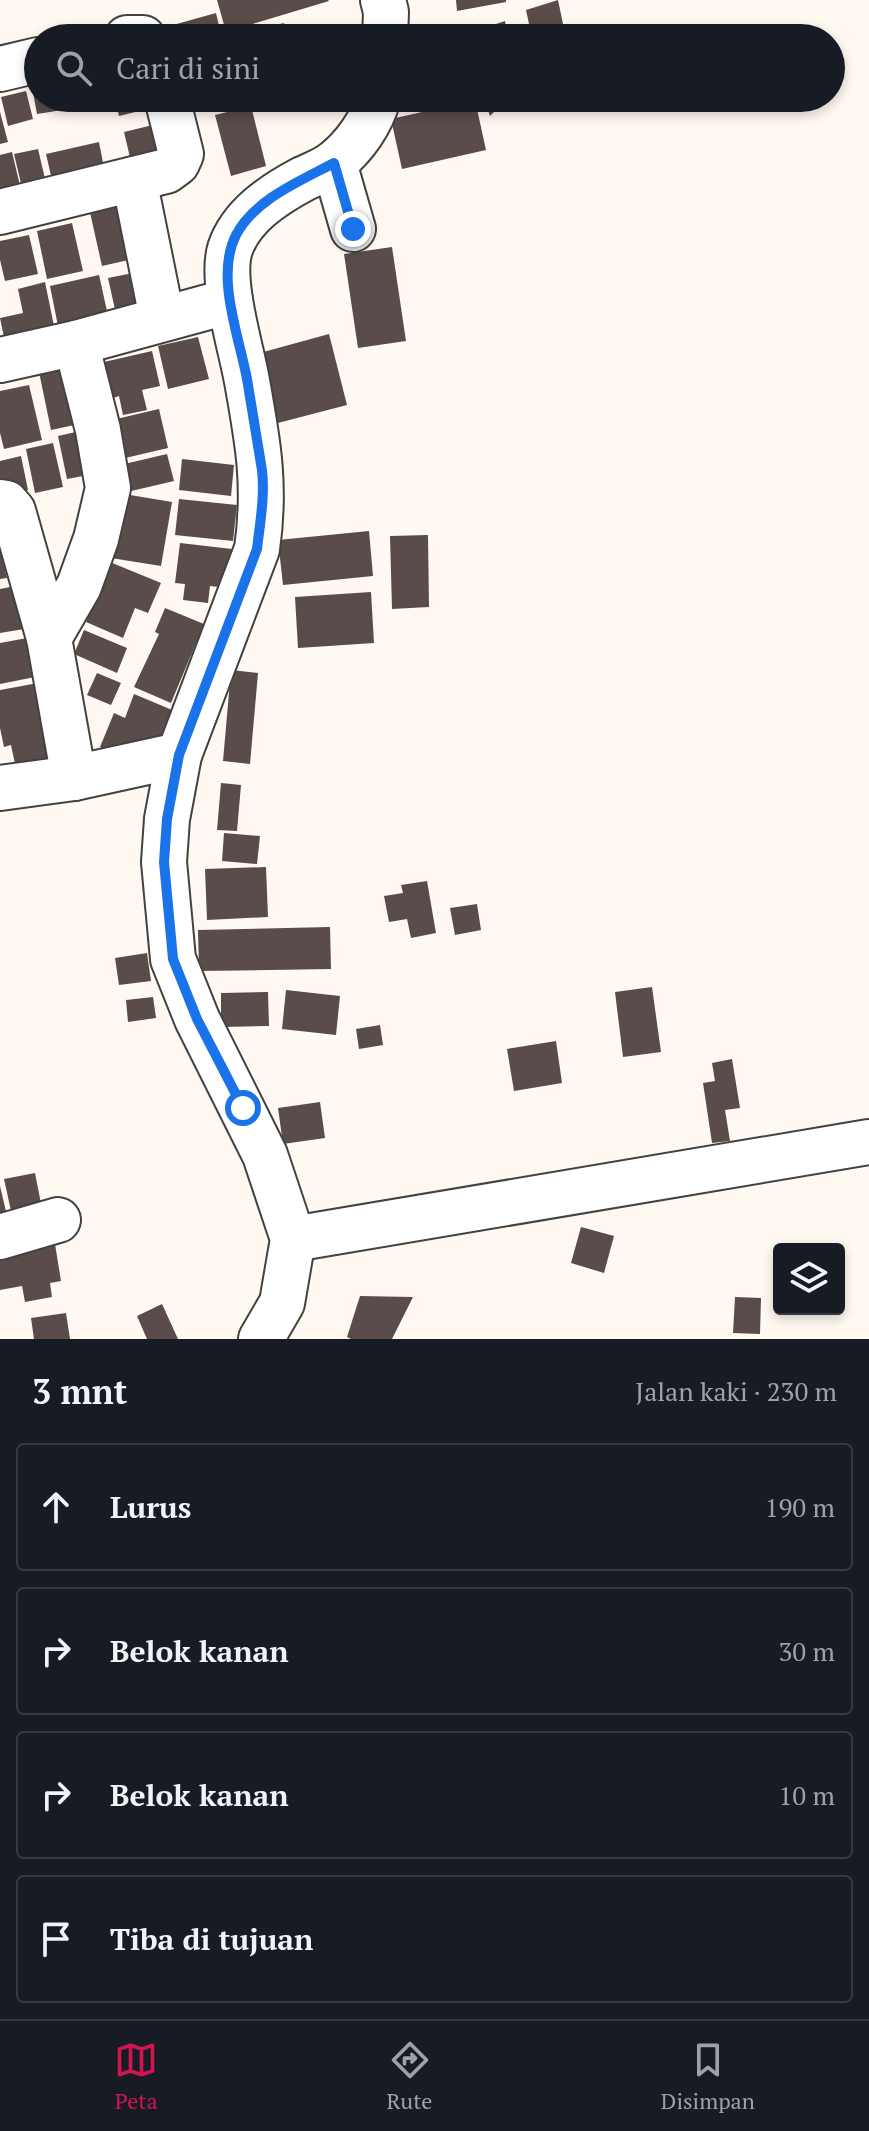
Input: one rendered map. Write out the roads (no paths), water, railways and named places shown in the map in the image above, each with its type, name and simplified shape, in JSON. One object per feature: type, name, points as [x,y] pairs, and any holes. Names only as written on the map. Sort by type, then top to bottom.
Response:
[{"type":"street","points":[[383,0],[386,24]]},
{"type":"street","points":[[0,69],[24,63]]},
{"type":"street","points":[[0,212],[166,171],[177,163],[181,154],[170,112]]},
{"type":"street","points":[[261,1339],[282,1303],[293,1239],[265,1155],[197,1019],[173,959],[164,862],[167,819],[179,755],[257,549],[262,514],[262,474],[230,301],[229,253],[244,223],[257,209],[334,163],[364,131],[372,112]]},
{"type":"street","points":[[334,163],[353,229]]},
{"type":"street","points":[[134,179],[162,318]]},
{"type":"street","points":[[0,360],[76,343],[230,301]]},
{"type":"street","points":[[49,638],[79,586],[96,539],[108,488],[98,430],[76,343]]},
{"type":"street","points":[[0,502],[10,506],[13,511],[49,638],[74,778]]},
{"type":"street","points":[[0,788],[74,778],[179,755]]},
{"type":"street","points":[[293,1239],[869,1142]]},
{"type":"street","points":[[0,1237],[58,1220]]}]
